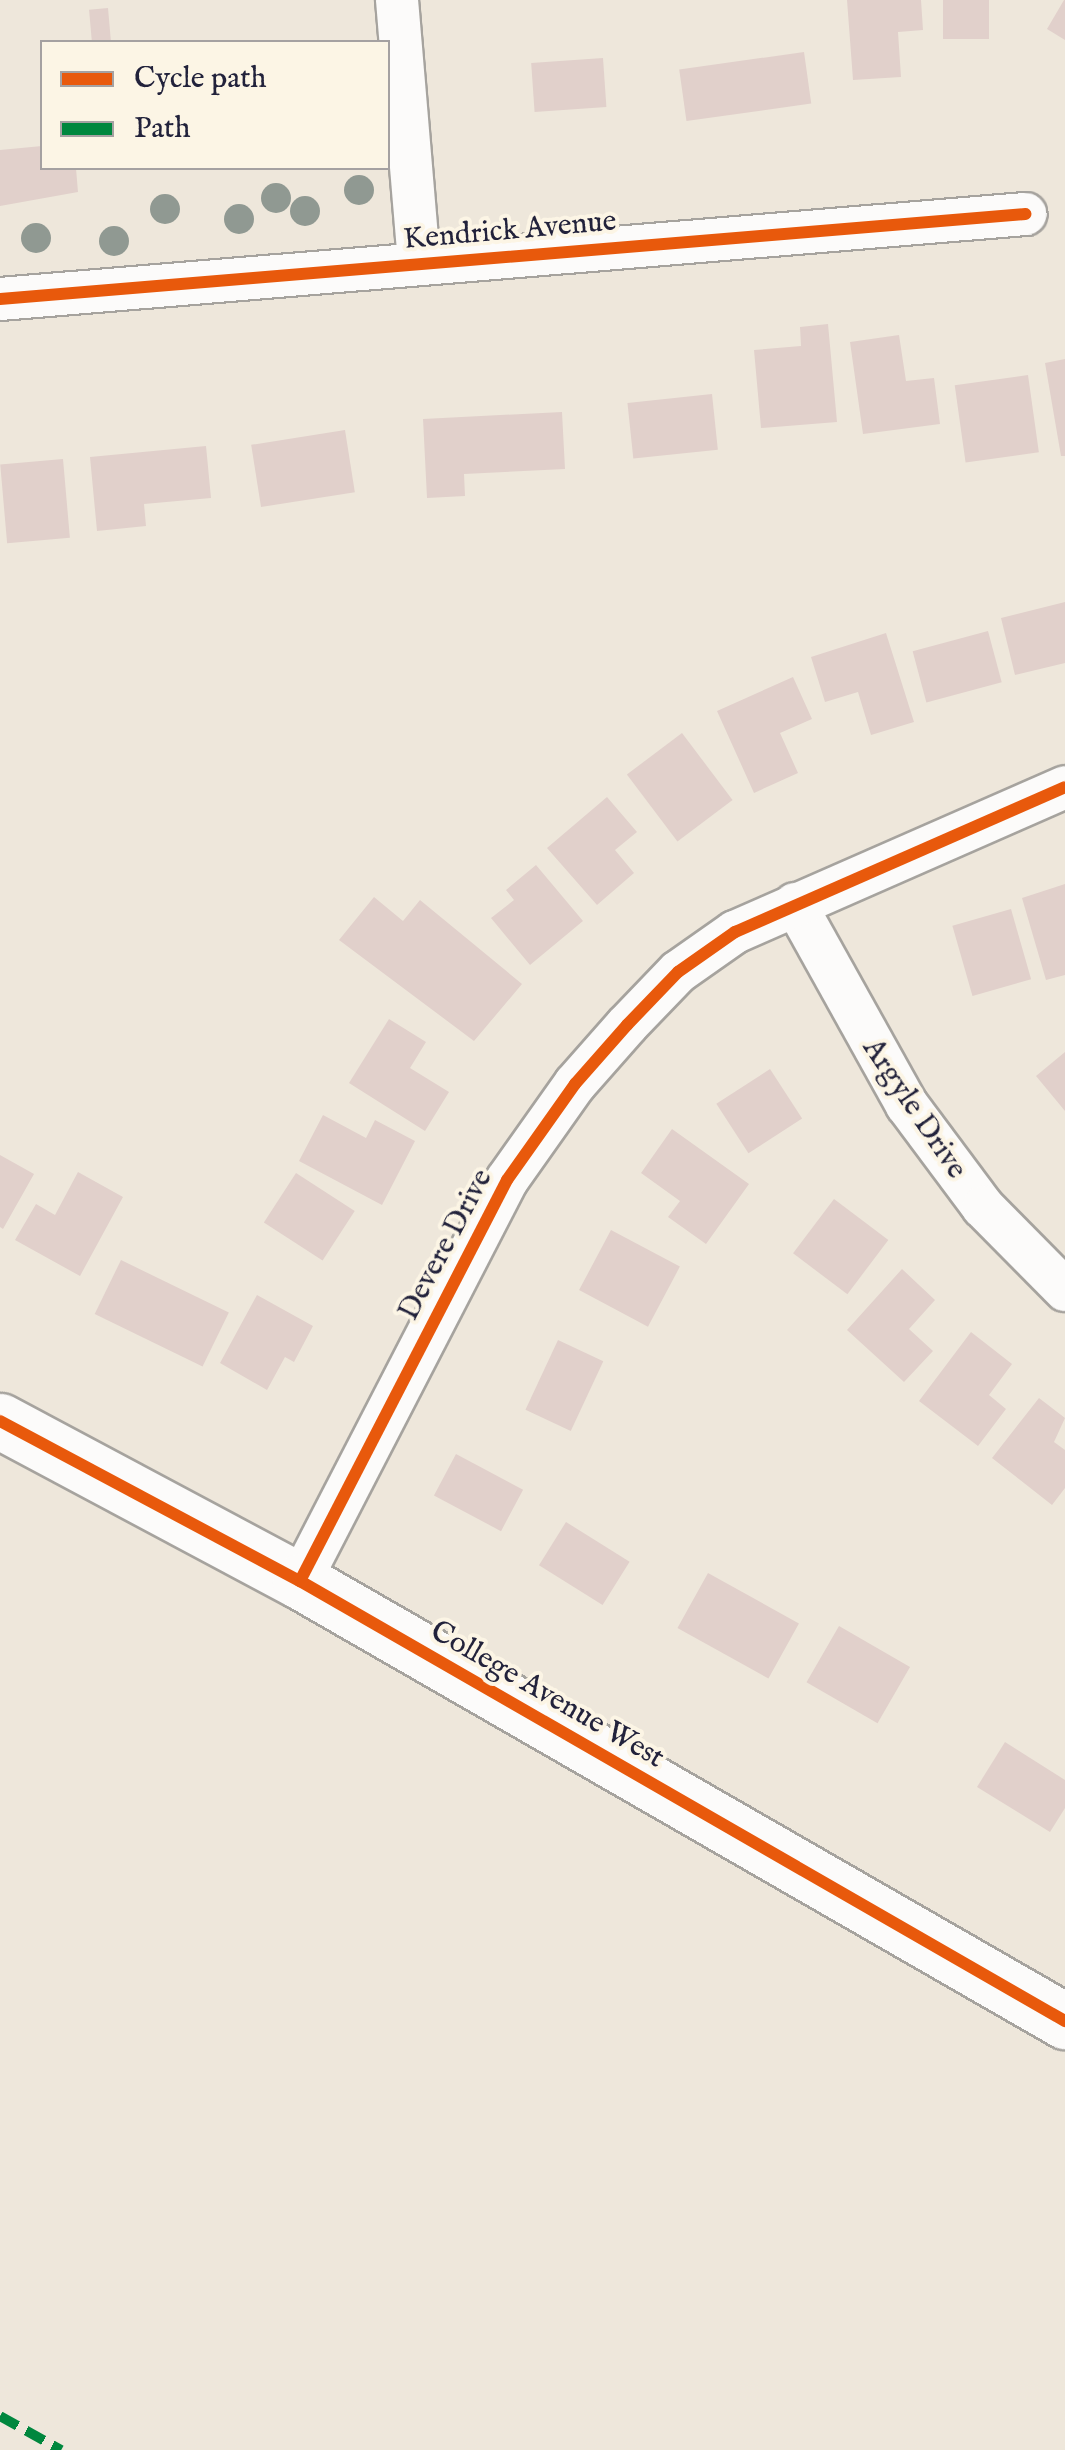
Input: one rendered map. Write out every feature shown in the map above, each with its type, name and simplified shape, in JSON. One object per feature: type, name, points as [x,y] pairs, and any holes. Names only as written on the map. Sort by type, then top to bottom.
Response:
[{"type":"street","points":[[397,0],[419,264]]},
{"type":"street","name":"Kendrick Avenue","points":[[0,299],[1025,214]]},
{"type":"street","name":"Devere Drive","points":[[300,1581],[508,1180],[574,1084],[678,972],[734,932],[1065,787]]},
{"type":"street","name":"Argyle Drive","points":[[795,904],[906,1105],[982,1207],[1065,1290]]},
{"type":"street","name":"College Avenue West","points":[[0,1420],[300,1581],[1065,2022]]},
{"type":"building","points":[[847,0],[921,0],[923,30],[898,32],[901,77],[853,80]]},
{"type":"building","points":[[943,0],[989,0],[989,39],[943,39]]},
{"type":"building","points":[[1065,0],[1065,40],[1047,29]]},
{"type":"building","points":[[108,8],[111,40],[92,40],[89,10]]},
{"type":"building","points":[[804,52],[811,103],[686,121],[679,70]]},
{"type":"building","points":[[603,58],[606,107],[535,112],[531,63]]},
{"type":"building","points":[[40,146],[40,170],[76,170],[78,192],[0,206],[0,150]]},
{"type":"building","points":[[828,324],[837,422],[761,428],[754,350],[801,346],[800,327]]},
{"type":"building","points":[[899,335],[906,381],[934,378],[940,424],[863,434],[850,342]]},
{"type":"building","points":[[1065,359],[1065,456],[1061,456],[1045,363]]},
{"type":"building","points":[[1028,375],[1039,452],[966,463],[955,385]]},
{"type":"building","points":[[712,394],[718,450],[633,459],[627,403]]},
{"type":"building","points":[[562,412],[565,469],[464,474],[465,496],[427,498],[423,419]]},
{"type":"building","points":[[345,430],[355,492],[261,507],[251,445]]},
{"type":"building","points":[[206,446],[211,498],[144,504],[146,526],[97,531],[90,457]]},
{"type":"building","points":[[63,459],[70,538],[7,543],[0,464]]},
{"type":"building","points":[[1065,602],[1065,663],[1015,675],[1001,618]]},
{"type":"building","points":[[988,631],[1002,682],[926,702],[913,651]]},
{"type":"building","points":[[886,633],[914,722],[871,735],[858,692],[825,702],[811,657]]},
{"type":"building","points":[[793,677],[812,719],[780,733],[798,773],[754,793],[717,711]]},
{"type":"building","points":[[682,733],[733,800],[677,842],[627,775]]},
{"type":"building","points":[[607,797],[637,832],[615,850],[634,873],[597,905],[547,848]]},
{"type":"building","points":[[536,865],[583,921],[530,965],[491,918],[514,900],[506,890]]},
{"type":"building","points":[[1065,884],[1065,975],[1046,980],[1022,898]]},
{"type":"building","points":[[374,897],[403,921],[420,900],[522,984],[474,1041],[339,940]]},
{"type":"building","points":[[1011,909],[1031,979],[972,996],[952,926]]},
{"type":"building","points":[[389,1019],[426,1042],[410,1068],[449,1092],[425,1131],[349,1083]]},
{"type":"building","points":[[1065,1052],[1065,1111],[1036,1076]]},
{"type":"building","points":[[770,1069],[802,1118],[748,1153],[716,1104]]},
{"type":"building","points":[[323,1115],[366,1138],[375,1120],[415,1141],[382,1205],[299,1161]]},
{"type":"building","points":[[672,1129],[749,1184],[706,1244],[668,1217],[680,1201],[641,1173]]},
{"type":"building","points":[[0,1155],[34,1174],[3,1229],[0,1227]]},
{"type":"building","points":[[78,1172],[123,1197],[80,1276],[15,1240],[36,1204],[55,1215]]},
{"type":"building","points":[[296,1173],[355,1211],[323,1261],[264,1222]]},
{"type":"building","points":[[834,1199],[888,1240],[847,1294],[793,1253]]},
{"type":"building","points":[[611,1230],[680,1267],[648,1327],[579,1290]]},
{"type":"building","points":[[121,1260],[229,1313],[203,1367],[95,1314]]},
{"type":"building","points":[[902,1269],[935,1300],[909,1329],[933,1351],[904,1382],[847,1330]]},
{"type":"building","points":[[257,1295],[313,1326],[294,1362],[285,1357],[267,1390],[220,1363]]},
{"type":"building","points":[[971,1332],[1012,1364],[989,1395],[1006,1409],[978,1446],[919,1401]]},
{"type":"building","points":[[558,1340],[603,1361],[571,1431],[525,1410]]},
{"type":"building","points":[[1039,1398],[1065,1418],[1054,1442],[1065,1450],[1065,1488],[1052,1505],[992,1458]]},
{"type":"building","points":[[456,1454],[523,1490],[501,1531],[434,1495]]},
{"type":"building","points":[[566,1522],[630,1562],[603,1605],[539,1565]]},
{"type":"building","points":[[708,1573],[799,1623],[768,1679],[677,1628]]},
{"type":"building","points":[[839,1626],[910,1667],[878,1723],[806,1682]]},
{"type":"building","points":[[1005,1742],[1065,1780],[1065,1808],[1050,1832],[977,1787]]},
{"type":"marked path","points":[[0,2416],[61,2450]]},
{"type":"cycle path","points":[[0,299],[1025,214]]},
{"type":"cycle path","points":[[300,1581],[507,1180],[575,1084],[678,972],[735,932],[1065,787]]},
{"type":"cycle path","points":[[0,1421],[300,1581],[1065,2021]]}]
